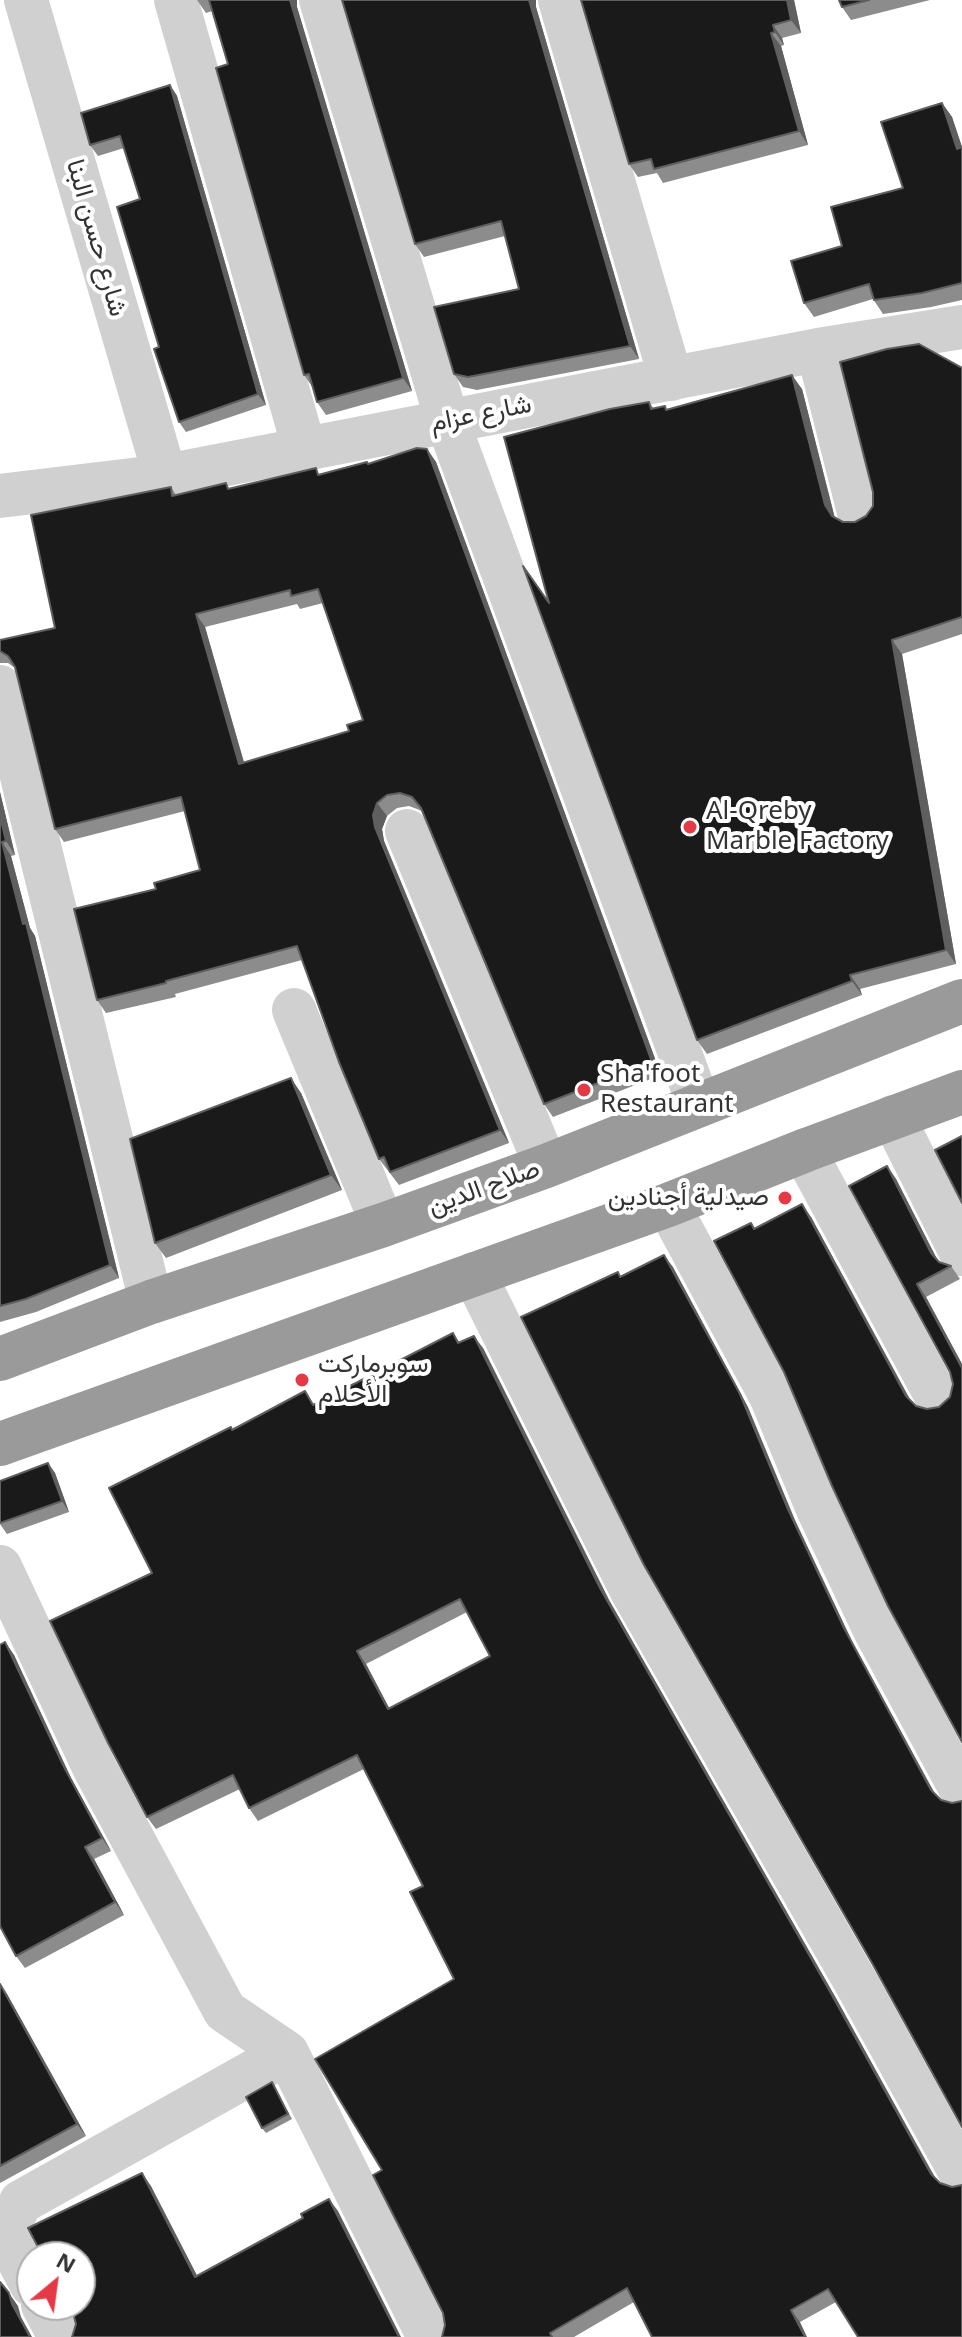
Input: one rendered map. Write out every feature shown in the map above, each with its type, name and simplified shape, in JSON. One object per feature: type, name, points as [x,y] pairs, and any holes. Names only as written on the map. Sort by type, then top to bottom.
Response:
[{"type":"highway","name":"صلاح الدين","points":[[0,1359],[151,1302],[383,1225],[546,1166],[962,1001]]},
{"type":"highway","points":[[0,1444],[668,1205],[962,1092]]},
{"type":"street","name":"شارع حسن البنا","points":[[26,0],[165,476]]},
{"type":"street","points":[[176,0],[305,451]]},
{"type":"street","points":[[321,0],[447,420],[699,1105]]},
{"type":"street","points":[[560,0],[671,379]]},
{"type":"street","name":"شارع عزام","points":[[0,496],[165,476],[818,350],[960,335]]},
{"type":"street","points":[[818,350],[859,512]]},
{"type":"street","points":[[0,687],[151,1302]]},
{"type":"street","points":[[407,831],[546,1166]]},
{"type":"street","points":[[294,1010],[383,1225]]},
{"type":"street","points":[[893,1117],[962,1254]]},
{"type":"street","points":[[806,1150],[937,1397]]},
{"type":"street","points":[[668,1205],[771,1396],[818,1509],[875,1630],[962,1791]]},
{"type":"street","points":[[474,1274],[631,1589],[962,2175]]},
{"type":"street","points":[[0,1567],[94,1767],[225,2011],[287,2053],[429,2337]]},
{"type":"street","points":[[16,2255],[10,2244],[12,2219],[21,2202],[287,2053]]},
{"type":"building","points":[[209,0],[290,0],[403,378],[317,402],[309,374],[304,375],[216,68],[228,64]]},
{"type":"building","points":[[342,0],[529,0],[630,346],[468,377],[454,374],[434,307],[519,289],[501,221],[415,244]]},
{"type":"building","points":[[581,0],[787,0],[791,20],[773,25],[775,32],[771,33],[799,131],[654,169],[651,159],[629,164]]},
{"type":"building","points":[[839,0],[869,0],[842,7]]},
{"type":"building","points":[[170,85],[258,394],[179,422],[154,349],[159,347],[117,207],[140,199],[120,136],[90,145],[81,113]]},
{"type":"building","points":[[942,103],[957,149],[962,147],[962,283],[874,300],[869,284],[804,303],[791,261],[842,246],[831,207],[903,188],[881,122]]},
{"type":"building","points":[[919,344],[962,368],[962,617],[892,640],[946,950],[850,975],[852,981],[697,1040],[523,566],[549,603],[504,437],[649,402],[651,409],[665,406],[666,410],[792,375],[825,505],[832,516],[843,522],[855,522],[866,516],[873,506],[873,492],[840,362]]},
{"type":"building","points":[[417,448],[427,449],[652,1062],[544,1104],[421,808],[412,797],[400,793],[387,795],[377,803],[373,815],[375,827],[500,1130],[390,1172],[384,1157],[379,1159],[339,1062],[297,946],[97,1000],[74,909],[156,889],[154,883],[200,870],[181,797],[55,829],[15,667],[8,656],[0,651],[0,640],[55,628],[31,515],[171,487],[172,496],[226,483],[228,489],[316,468],[318,475],[368,464]],"holes":[[[318,589],[363,720],[347,725],[349,731],[239,764],[196,614],[290,590],[291,596]]]},
{"type":"building","points":[[0,816],[6,841],[2,842],[23,924],[26,923],[110,1265],[26,1299],[0,1306]]},
{"type":"building","points":[[291,1078],[331,1175],[155,1243],[130,1139]]},
{"type":"building","points":[[962,1136],[962,1203],[935,1150]]},
{"type":"building","points":[[887,1166],[931,1253],[939,1262],[951,1266],[917,1284],[962,1368],[962,1742],[888,1606],[832,1486],[784,1372],[714,1241],[751,1223],[754,1229],[802,1204],[906,1396],[916,1406],[927,1409],[939,1407],[950,1397],[953,1384],[950,1372],[849,1186]]},
{"type":"building","points":[[664,1255],[740,1394],[787,1507],[844,1628],[931,1790],[941,1800],[952,1803],[962,1801],[962,2127],[872,1963],[644,1565],[521,1317],[618,1272],[620,1277]]},
{"type":"building","points":[[453,1333],[458,1343],[474,1336],[600,1588],[931,2174],[940,2183],[952,2187],[962,2185],[962,2337],[858,2337],[828,2289],[791,2310],[805,2337],[652,2337],[627,2288],[550,2333],[552,2337],[442,2337],[445,2325],[443,2313],[373,2175],[382,2170],[315,2059],[454,1979],[410,1892],[423,1886],[357,1755],[249,1808],[233,1775],[147,1817],[50,1621],[152,1573],[109,1488],[231,1427],[232,1430],[305,1391],[313,1405]],"holes":[[[460,1599],[490,1656],[388,1709],[357,1651]]]},
{"type":"building","points":[[48,1463],[62,1501],[0,1523],[0,1481]]},
{"type":"building","points":[[5,1642],[63,1765],[102,1838],[85,1847],[115,1902],[16,1956],[0,1926],[0,1645]]},
{"type":"building","points":[[0,1984],[77,2124],[0,2166]]},
{"type":"building","points":[[272,2082],[288,2114],[262,2128],[246,2097]]},
{"type":"building","points":[[142,2173],[195,2277],[303,2218],[301,2214],[329,2199],[399,2337],[72,2337],[75,2321],[96,2321],[96,2241],[35,2241],[28,2228]]},
{"type":"building","points":[[0,2282],[9,2293],[16,2321],[21,2321],[30,2337],[0,2337]]},
{"type":"place","name":"Al-Qreby Marble Factory","points":[[690,827]]},
{"type":"place","name":"Sha'foot Restaurant","points":[[584,1090]]},
{"type":"place","name":"صيدلية أجنادين","points":[[785,1198]]},
{"type":"place","name":"سوبرماركت الأحلام","points":[[302,1380]]}]
